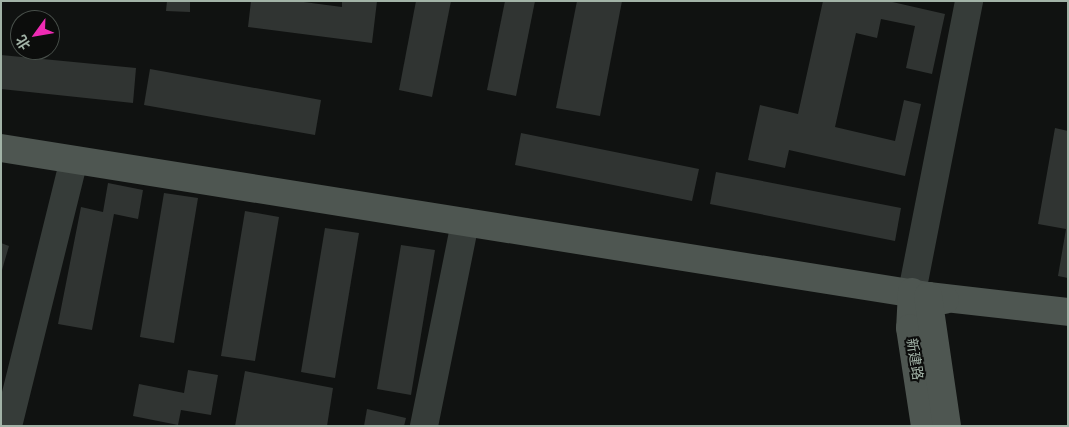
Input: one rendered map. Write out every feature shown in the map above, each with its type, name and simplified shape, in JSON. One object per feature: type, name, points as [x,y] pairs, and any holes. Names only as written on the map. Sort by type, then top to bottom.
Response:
[{"type":"main road","points":[[1,148],[920,294],[1068,312]]},
{"type":"main road","points":[[920,294],[1068,329]]},
{"type":"main road","name":"新建路","points":[[920,294],[910,328],[925,426]]},
{"type":"main road","name":"新建路","points":[[920,294],[947,426]]},
{"type":"street","points":[[920,294],[919,248],[969,1]]},
{"type":"street","points":[[8,426],[74,160]]},
{"type":"street","points":[[424,426],[465,222]]},
{"type":"building","points":[[167,1],[190,1],[190,12],[166,11]]},
{"type":"building","points":[[251,1],[296,1],[342,7],[342,1],[377,1],[372,43],[248,27]]},
{"type":"building","points":[[416,1],[451,1],[432,97],[399,90]]},
{"type":"building","points":[[505,1],[535,1],[516,96],[487,90]]},
{"type":"building","points":[[577,1],[622,1],[600,116],[556,108]]},
{"type":"building","points":[[823,1],[888,1],[945,14],[932,74],[906,68],[915,26],[881,19],[877,38],[856,33],[835,127],[895,141],[904,100],[921,104],[905,176],[789,150],[785,168],[748,160],[760,105],[798,114]]},
{"type":"building","points":[[1,55],[10,56],[10,60],[53,60],[136,68],[133,103],[1,89]]},
{"type":"building","points":[[150,69],[321,100],[315,135],[144,105]]},
{"type":"building","points":[[1055,128],[1068,131],[1068,278],[1058,276],[1066,229],[1038,224]]},
{"type":"building","points":[[521,133],[699,169],[692,201],[515,165]]},
{"type":"building","points":[[716,172],[901,208],[895,241],[710,204]]},
{"type":"building","points":[[108,183],[143,190],[138,219],[114,214],[92,330],[58,324],[81,207],[103,212]]},
{"type":"building","points":[[164,193],[198,198],[174,343],[140,337]]},
{"type":"building","points":[[245,211],[279,217],[255,361],[221,356]]},
{"type":"building","points":[[325,228],[359,233],[335,378],[301,372]]},
{"type":"building","points":[[1,243],[9,246],[2,270],[1,270]]},
{"type":"building","points":[[401,245],[435,250],[411,395],[377,389]]},
{"type":"building","points":[[188,370],[218,375],[211,415],[181,410],[178,425],[133,416],[139,384],[184,393]]},
{"type":"building","points":[[245,371],[333,388],[327,426],[235,426]]},
{"type":"building","points":[[367,409],[406,418],[404,426],[364,426]]}]
